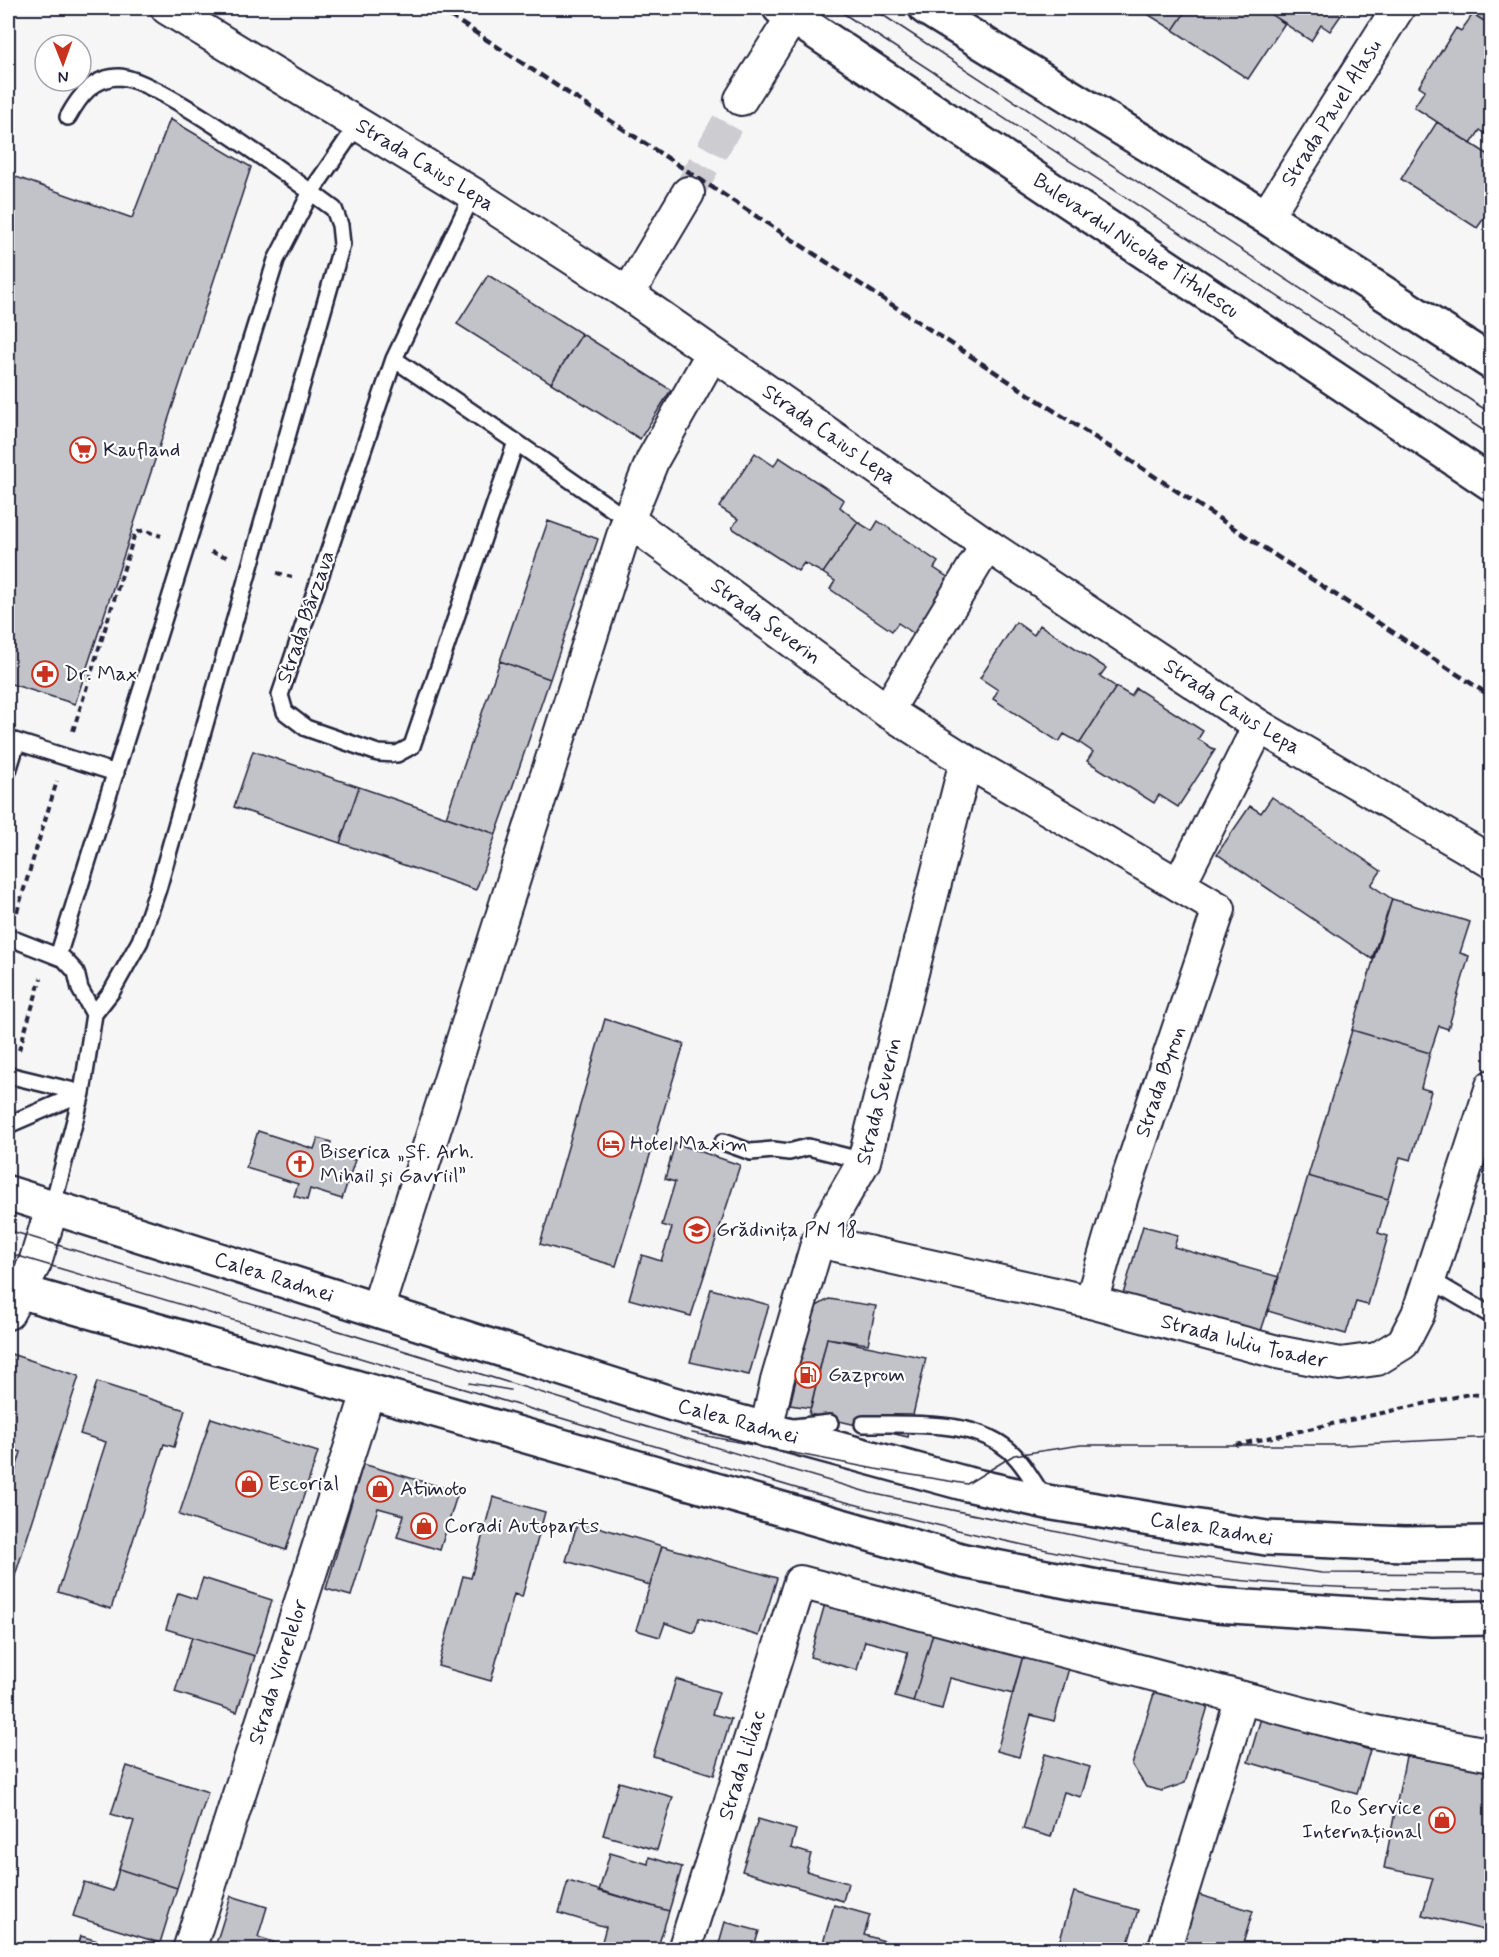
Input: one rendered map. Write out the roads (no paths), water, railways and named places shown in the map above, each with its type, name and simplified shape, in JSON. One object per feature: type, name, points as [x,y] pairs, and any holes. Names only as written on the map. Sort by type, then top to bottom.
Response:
[{"type":"main road","points":[[926,8],[1266,217],[1491,363]]},
{"type":"main road","name":"Bulevardul Nicolae Titulescu","points":[[786,12],[1491,484]]},
{"type":"main road","name":"Calea Radnei","points":[[8,1193],[673,1404],[967,1484],[1047,1502],[1266,1538],[1404,1544],[1491,1543]]},
{"type":"main road","points":[[12,1298],[368,1393],[964,1561],[1097,1587],[1216,1605],[1432,1619],[1491,1618]]},
{"type":"street","name":"Strada Caius Lepa","points":[[167,8],[473,194],[628,294],[987,545],[1259,726],[1491,862]]},
{"type":"street","name":"Strada Pavel Alasu","points":[[1266,217],[1398,8]]},
{"type":"street","points":[[741,99],[786,12]]},
{"type":"street","points":[[628,294],[688,193]]},
{"type":"street","points":[[377,1310],[628,520],[653,459],[712,354]]},
{"type":"street","name":"Strada Severin","points":[[628,520],[887,711],[966,761],[1183,878]]},
{"type":"street","points":[[887,711],[987,545]]},
{"type":"street","points":[[1183,878],[1259,726]]},
{"type":"street","name":"Strada Severin","points":[[766,1431],[777,1381],[818,1241],[864,1161],[966,761]]},
{"type":"street","name":"Strada Byron","points":[[1091,1302],[1122,1196],[1220,909],[1183,878]]},
{"type":"street","name":"Strada Iuliu Toader","points":[[818,1241],[1091,1302],[1277,1352],[1340,1365],[1377,1359],[1403,1343],[1431,1280],[1491,1086]]},
{"type":"street","points":[[12,1298],[35,1263],[52,1208]]},
{"type":"street","name":"Strada Viorelelor","points":[[189,1950],[368,1393]]},
{"type":"street","name":"Strada Liliac","points":[[684,1950],[800,1582],[1242,1698]]},
{"type":"street","points":[[1164,1950],[1242,1698],[1369,1731],[1491,1755]]},
{"type":"lane","points":[[52,1208],[82,1093],[94,1014],[112,991],[140,941],[158,889],[342,244],[340,225],[334,209],[207,121],[147,86],[120,77],[98,82],[82,94],[68,117]]},
{"type":"lane","points":[[58,956],[276,260],[311,192],[358,124]]},
{"type":"lane","name":"Strada Bârzava","points":[[473,194],[394,359],[280,695],[285,712],[306,728],[378,753],[397,754],[412,746],[516,442]]},
{"type":"lane","points":[[394,359],[628,520]]},
{"type":"lane","points":[[8,771],[12,741],[116,773]]},
{"type":"lane","points":[[8,937],[58,956],[76,972],[80,989],[94,1014]]},
{"type":"lane","points":[[8,1075],[82,1093]]},
{"type":"lane","points":[[8,1125],[82,1093]]},
{"type":"lane","points":[[723,1142],[751,1152],[773,1150],[789,1152],[808,1147],[864,1161]]},
{"type":"lane","points":[[1431,1280],[1491,1316]]},
{"type":"lane","points":[[766,1431],[830,1423]]},
{"type":"lane","points":[[862,1424],[931,1425],[974,1433],[995,1441],[1014,1455],[1047,1502]]},
{"type":"tunnel","points":[[688,193],[741,99]]},
{"type":"tram line","points":[[835,8],[1492,436]]},
{"type":"tram line","points":[[872,8],[1492,414]]},
{"type":"tram line","points":[[8,1230],[569,1401],[610,1416],[870,1493],[1145,1550],[1322,1573],[1492,1574]]},
{"type":"tram line","points":[[8,1253],[819,1495],[1012,1543],[1129,1566],[1264,1583],[1355,1588],[1492,1589]]},
{"type":"tram line","points":[[469,1383],[510,1390]]},
{"type":"tram line","points":[[692,1433],[875,1469],[967,1484],[1014,1455],[1081,1445],[1345,1445],[1492,1437]]},
{"type":"railway","points":[[438,8],[1492,697]]},
{"type":"place","name":"Kaufland","points":[[83,450]]},
{"type":"place","name":"Dr. Max","points":[[45,674]]},
{"type":"place","name":"Hotel Maxim","points":[[611,1144]]},
{"type":"place","name":"Biserica „Sf. Arh. Mihail și Gavriil”","points":[[300,1164]]},
{"type":"place","name":"Grădinița PN 18","points":[[697,1230]]},
{"type":"place","name":"Gazprom","points":[[808,1375]]},
{"type":"place","name":"Escorial","points":[[249,1484]]},
{"type":"place","name":"Atimoto","points":[[380,1489]]},
{"type":"place","name":"Coradi Autoparts","points":[[424,1526]]},
{"type":"place","name":"Ro Service Internațional","points":[[1442,1820]]}]
